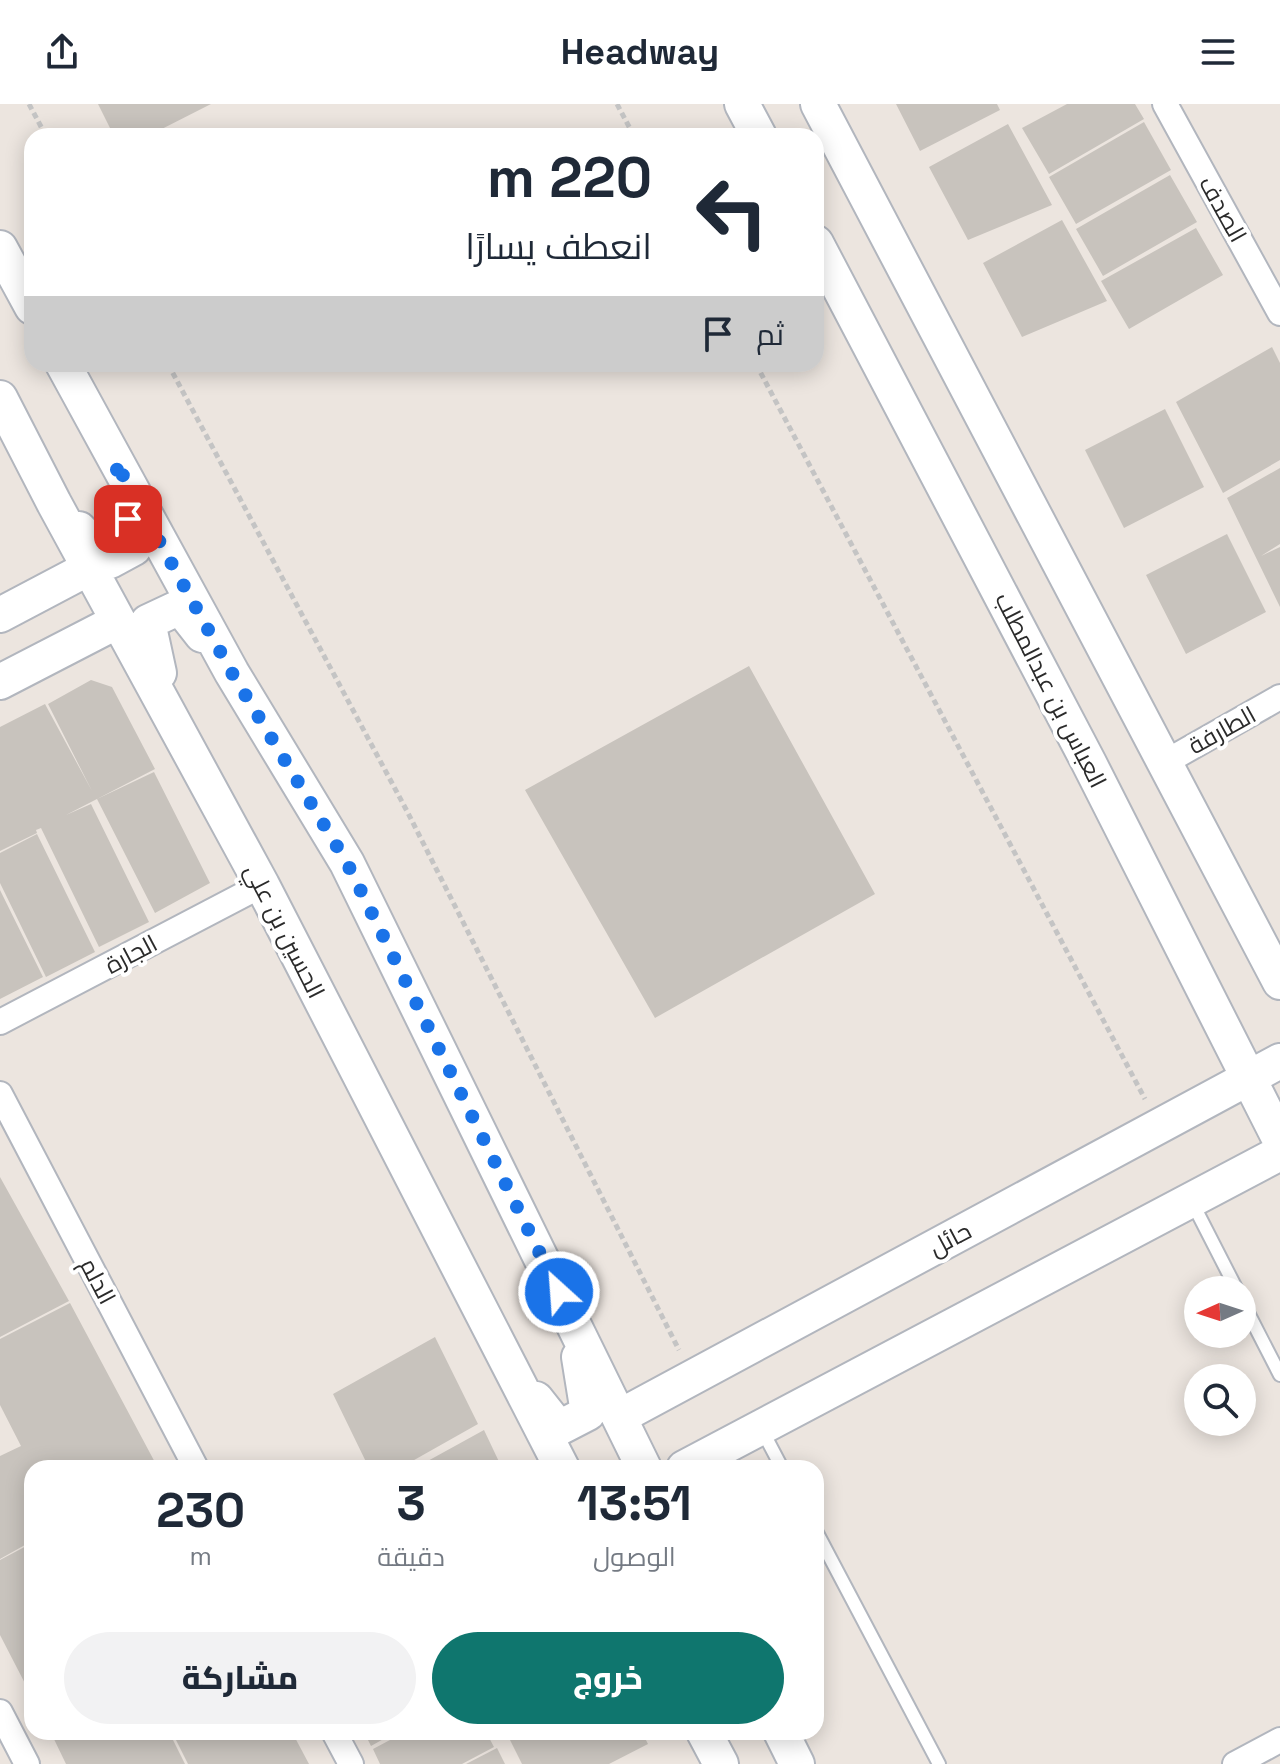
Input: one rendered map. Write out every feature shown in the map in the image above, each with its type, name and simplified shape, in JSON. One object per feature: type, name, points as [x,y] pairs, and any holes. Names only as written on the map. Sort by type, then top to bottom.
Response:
[{"type":"street","points":[[742,104],[755,128]]},
{"type":"street","points":[[818,104],[1280,982]]},
{"type":"street","name":"الصدف","points":[[1165,104],[1280,313]]},
{"type":"street","points":[[0,248],[24,292]]},
{"type":"street","name":"العباس بن عبدالمطلب","points":[[824,258],[1265,1069],[1280,1140]]},
{"type":"street","points":[[67,372],[232,673],[347,863],[640,1460]]},
{"type":"street","name":"الحسين بن علي","points":[[0,398],[262,885],[558,1460]]},
{"type":"street","points":[[54,503],[110,561],[134,548],[115,461]]},
{"type":"street","points":[[0,615],[89,568]]},
{"type":"street","points":[[168,713],[148,622],[180,607],[232,673]]},
{"type":"street","points":[[0,682],[118,621]]},
{"type":"street","name":"الطارفة","points":[[1164,763],[1280,697]]},
{"type":"street","name":"الجارة","points":[[0,1022],[262,885]]},
{"type":"street","name":"حائل","points":[[619,1417],[1265,1069]]},
{"type":"street","name":"الدلم","points":[[0,1094],[192,1460]]},
{"type":"street","points":[[699,1460],[1280,1153]]},
{"type":"street","points":[[508,1365],[559,1428],[588,1413],[574,1320]]},
{"type":"street","points":[[0,1712],[27,1764]]},
{"type":"street","points":[[338,1740],[351,1764]]},
{"type":"street","points":[[708,1740],[721,1764]]},
{"type":"street","points":[[785,1740],[797,1764]]},
{"type":"street","points":[[1235,1764],[1280,1740]]},
{"type":"lane","points":[[1190,1199],[1230,1276]]},
{"type":"lane","points":[[1256,1324],[1276,1356],[1280,1375]]},
{"type":"lane","points":[[761,1427],[778,1460]]},
{"type":"lane","points":[[824,1546],[939,1764]]},
{"type":"path","points":[[29,104],[42,128]]},
{"type":"path","points":[[617,104],[630,128]]},
{"type":"path","points":[[172,372],[408,813],[681,1355]]},
{"type":"path","points":[[760,372],[1152,1112]]},
{"type":"building","points":[[98,104],[211,104],[164,128],[110,128]]},
{"type":"building","points":[[896,104],[997,104],[1000,110],[920,151]]},
{"type":"building","points":[[1067,104],[1135,104],[1144,119],[1049,174],[1022,128]]},
{"type":"building","points":[[1144,122],[1171,170],[1076,224],[1049,177]]},
{"type":"building","points":[[1008,124],[1052,205],[968,240],[929,167]]},
{"type":"building","points":[[1170,175],[1197,222],[1103,276],[1076,229]]},
{"type":"building","points":[[1062,220],[1107,301],[1022,337],[983,263]]},
{"type":"building","points":[[1196,228],[1223,275],[1129,329],[1101,281]]},
{"type":"building","points":[[1272,347],[1280,363],[1280,460],[1223,493],[1176,402]]},
{"type":"building","points":[[1165,409],[1204,487],[1124,528],[1085,450]]},
{"type":"building","points":[[1280,468],[1280,544],[1261,556],[1280,547],[1280,607],[1227,498]]},
{"type":"building","points":[[1227,534],[1266,612],[1186,654],[1146,575]]},
{"type":"building","points":[[749,666],[875,894],[655,1018],[525,790]]},
{"type":"building","points":[[91,680],[112,687],[155,769],[66,815],[91,804],[149,922],[99,947],[41,828],[36,830],[37,833],[0,851],[0,727],[45,704],[92,791],[48,704]]},
{"type":"building","points":[[154,772],[210,883],[155,913],[97,799]]},
{"type":"building","points":[[37,834],[95,952],[46,977],[0,883],[0,853]]},
{"type":"building","points":[[0,890],[43,977],[0,999]]},
{"type":"building","points":[[0,1177],[69,1301],[0,1337]]},
{"type":"building","points":[[70,1303],[154,1460],[24,1460],[24,1546],[0,1559],[0,1456],[21,1446],[0,1405],[0,1339]]},
{"type":"building","points":[[435,1337],[478,1424],[414,1460],[365,1460],[333,1394]]},
{"type":"building","points":[[484,1430],[498,1460],[430,1460]]},
{"type":"building","points":[[24,1547],[24,1682],[0,1635],[0,1560]]},
{"type":"building","points":[[54,1740],[173,1740],[185,1764],[66,1764]]},
{"type":"building","points":[[176,1740],[296,1740],[309,1764],[188,1764]]},
{"type":"building","points":[[368,1740],[382,1740],[371,1746]]},
{"type":"building","points":[[390,1740],[490,1740],[494,1747],[462,1764],[380,1764],[373,1749]]},
{"type":"building","points":[[510,1740],[646,1740],[648,1744],[609,1764],[522,1764]]},
{"type":"building","points":[[497,1748],[505,1764],[466,1764]]},
{"type":"route","points":[[128,519],[115,461],[232,673],[347,863],[559,1292]]}]
